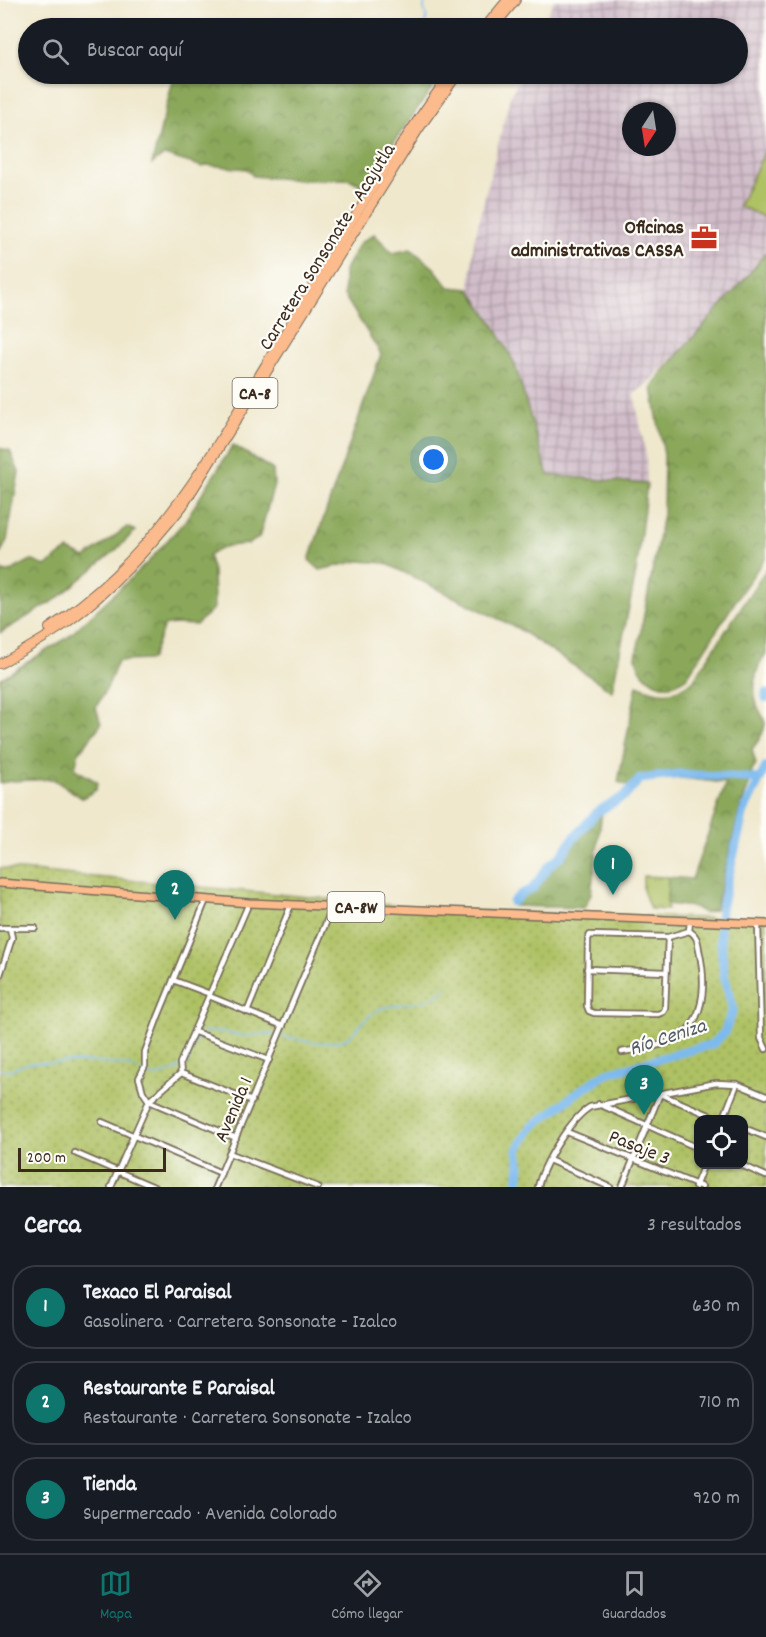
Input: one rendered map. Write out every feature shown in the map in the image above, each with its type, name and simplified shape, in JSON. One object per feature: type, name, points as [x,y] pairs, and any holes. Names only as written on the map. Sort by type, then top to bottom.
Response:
[{"type":"highway","points":[[492,18],[507,0]]},
{"type":"highway","points":[[501,18],[516,0]]},
{"type":"highway","name":"CA-8","points":[[0,658],[74,610],[120,569],[169,515],[208,459],[412,126],[443,84]]},
{"type":"highway","name":"Carretera Sonsonate - Acajutla","points":[[0,664],[67,623],[103,593],[161,534],[183,506],[419,129],[451,84]]},
{"type":"main road","name":"CA-8W","points":[[0,883],[249,903],[762,924]]},
{"type":"street","points":[[206,900],[145,1052],[146,1066],[139,1078],[143,1092],[149,1101],[236,1138]]},
{"type":"street","points":[[181,1072],[180,1063],[197,1032],[249,903]]},
{"type":"street","points":[[248,1012],[291,905]]},
{"type":"street","name":"Avenida 1","points":[[215,1187],[333,906]]},
{"type":"street","points":[[689,931],[690,922]]},
{"type":"street","points":[[762,924],[759,974],[762,1038],[766,1049]]},
{"type":"street","points":[[0,928],[35,928]]},
{"type":"street","points":[[0,975],[12,938],[10,928]]},
{"type":"street","points":[[668,937],[663,1012],[658,1014],[589,1011],[587,969],[590,935],[668,937],[689,931]]},
{"type":"street","points":[[622,1052],[668,1042],[684,1033],[695,1019],[700,1008],[704,968],[696,937],[689,931]]},
{"type":"street","points":[[587,969],[666,972]]},
{"type":"street","points":[[759,974],[766,974]]},
{"type":"street","points":[[173,980],[282,1029]]},
{"type":"street","points":[[197,1032],[269,1060]]},
{"type":"street","points":[[181,1072],[252,1101]]},
{"type":"street","points":[[111,1187],[149,1101],[181,1072]]},
{"type":"street","points":[[538,1187],[549,1160],[567,1132],[583,1111],[598,1104],[716,1083],[737,1084],[766,1096]]},
{"type":"street","points":[[724,1115],[737,1084]]},
{"type":"street","points":[[660,1094],[712,1115]]},
{"type":"street","points":[[622,1187],[660,1094]]},
{"type":"street","points":[[598,1104],[694,1146]]},
{"type":"street","points":[[102,1122],[221,1173]]},
{"type":"street","points":[[748,1130],[766,1137]]},
{"type":"street","name":"Pasaje 3","points":[[567,1132],[702,1187]]},
{"type":"street","points":[[75,1153],[154,1187]]},
{"type":"street","points":[[229,1153],[318,1187]]},
{"type":"street","points":[[549,1160],[610,1187]]},
{"type":"street","points":[[748,1168],[766,1176]]},
{"type":"street","points":[[696,1186],[702,1169]]},
{"type":"shaded area","points":[[554,0],[766,0],[766,252],[683,349],[634,394],[646,455],[647,484],[548,475],[514,362],[492,322],[470,289],[474,241],[510,97],[516,84],[748,84],[748,18],[546,18]]},
{"type":"green space","points":[[172,84],[435,84],[363,186],[349,179],[301,180],[253,176],[247,169],[207,165],[203,167],[164,155],[152,164]]},
{"type":"green space","points":[[766,149],[766,218],[739,206]]},
{"type":"green space","points":[[374,234],[393,253],[411,249],[434,268],[449,287],[470,289],[492,322],[514,362],[548,475],[647,484],[636,573],[612,691],[517,628],[385,563],[359,561],[320,570],[309,560],[381,354],[344,295],[344,271],[360,243]]},
{"type":"green space","points":[[766,252],[766,557],[687,677],[675,684],[661,685],[645,675],[636,657],[663,514],[664,455],[652,388],[660,375]]},
{"type":"green space","points":[[233,445],[273,470],[274,485],[259,538],[248,544],[227,546],[208,555],[213,571],[214,608],[196,625],[164,626],[151,660],[118,661],[96,707],[101,724],[78,754],[75,769],[97,782],[96,790],[82,798],[53,779],[0,783],[0,679],[67,638],[147,563],[185,521]]},
{"type":"green space","points":[[0,448],[10,451],[19,472],[7,540],[0,555]]},
{"type":"green space","points":[[127,527],[135,531],[117,549],[57,599],[0,633],[0,568],[2,571],[9,572],[31,560],[45,566],[69,550],[85,558]]},
{"type":"green space","points":[[766,569],[766,654],[759,665],[755,685],[756,699],[765,727],[752,749],[756,764],[741,806],[715,910],[704,913],[694,907],[667,904],[668,877],[692,879],[726,783],[681,778],[641,781],[635,788],[618,782],[637,685],[653,691],[666,692],[679,689],[693,681]]},
{"type":"green space","points":[[602,812],[591,894],[584,908],[515,906],[522,896],[534,890],[551,866],[563,856],[572,841]]},
{"type":"green space","points":[[0,868],[445,910],[766,920],[766,1187],[0,1187]]},
{"type":"green space","points":[[643,876],[668,877],[667,910],[650,909],[643,890]]},
{"type":"waterway","points":[[425,0],[424,9],[427,18]]},
{"type":"waterway","name":"Río Ceniza","points":[[766,693],[766,698]]},
{"type":"waterway","name":"Río Ceniza","points":[[518,1187],[520,1164],[518,1150],[522,1142],[532,1127],[581,1090],[607,1073],[713,1044],[724,1033],[733,1010],[724,974],[720,932],[721,908],[744,811],[766,767]]},
{"type":"waterway","points":[[513,902],[521,894],[532,889],[597,812],[626,795],[640,779],[680,774],[760,779]]},
{"type":"waterway","points":[[203,1033],[218,1032],[247,1036],[267,1034],[312,1042],[340,1041],[351,1035],[376,1011],[425,1001],[440,993],[447,986]]},
{"type":"waterway","points":[[0,1070],[7,1071],[29,1063],[88,1062],[126,1065],[153,1077],[172,1072],[188,1063],[192,1048],[199,1037]]},
{"type":"place","name":"Oficinas administrativas CASSA","points":[[704,238]]},
{"type":"place","name":"Texaco El Paraisal","points":[[613,895]]},
{"type":"place","name":"Restaurante E Paraisal","points":[[175,920]]},
{"type":"place","name":"Tienda","points":[[644,1115]]}]
